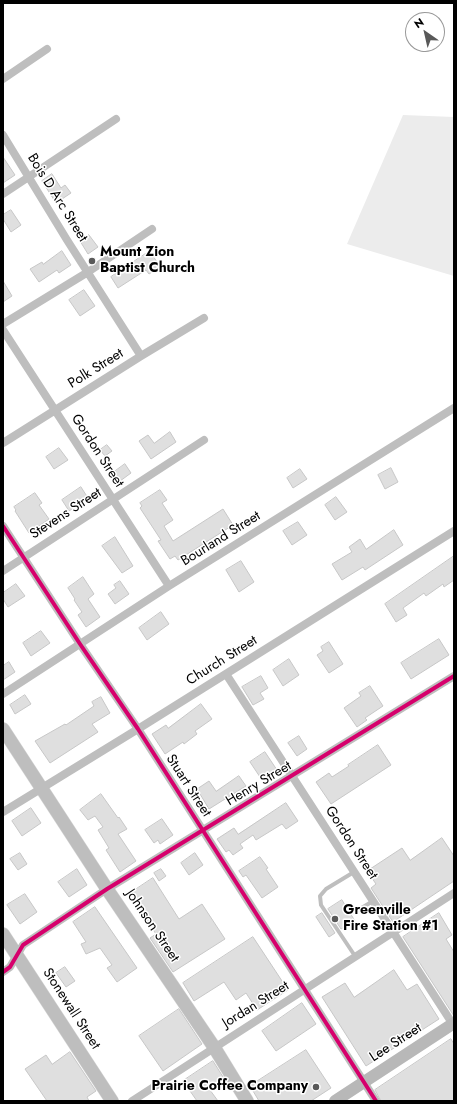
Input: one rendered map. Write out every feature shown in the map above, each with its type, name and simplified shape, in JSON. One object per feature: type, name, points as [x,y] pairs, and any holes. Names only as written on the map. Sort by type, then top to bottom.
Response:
[{"type":"main road","name":"Johnson Street","points":[[3,729],[107,889],[214,1047],[247,1101]]},
{"type":"main road","name":"Stonewall Street","points":[[3,934],[112,1101]]},
{"type":"main road","name":"Lee Street","points":[[335,1101],[453,1024]]},
{"type":"street","points":[[3,79],[47,50]]},
{"type":"street","points":[[3,194],[116,119]]},
{"type":"street","name":"Bois D Arc Street","points":[[3,135],[141,356]]},
{"type":"street","points":[[3,324],[88,272],[152,229]]},
{"type":"street","name":"Polk Street","points":[[3,443],[204,318]]},
{"type":"street","name":"Gordon Street","points":[[3,330],[169,586]]},
{"type":"street","name":"Bourland Street","points":[[3,694],[169,586],[454,408]]},
{"type":"street","name":"Stevens Street","points":[[3,570],[204,440]]},
{"type":"street","name":"Stuart Street","points":[[3,526],[80,644],[138,729],[376,1101]]},
{"type":"street","name":"Church Street","points":[[3,812],[454,531]]},
{"type":"street","name":"Gordon Street","points":[[226,674],[453,1024]]},
{"type":"street","name":"Henry Street","points":[[3,972],[10,967],[24,945],[107,889],[292,777],[454,676]]},
{"type":"street","name":"Jordan Street","points":[[132,1101],[454,892]]},
{"type":"lane","points":[[354,872],[326,889],[320,896],[321,905],[355,956]]},
{"type":"lane","points":[[355,912],[373,901]]},
{"type":"shaded area","points":[[403,115],[454,117],[454,276],[347,244]]},
{"type":"building","points":[[3,157],[15,175],[3,183]]},
{"type":"building","points":[[52,174],[61,188],[65,185],[71,193],[56,203],[42,181]]},
{"type":"building","points":[[11,210],[21,225],[11,232],[3,219],[3,215]]},
{"type":"building","points":[[89,235],[98,247],[88,254],[80,241]]},
{"type":"building","points":[[62,251],[71,265],[59,273],[57,270],[39,282],[30,269],[42,262],[43,264]]},
{"type":"building","points":[[150,251],[160,267],[149,274],[146,270],[118,288],[111,277]]},
{"type":"building","points":[[3,281],[12,296],[3,302]]},
{"type":"building","points":[[84,290],[95,306],[80,316],[69,300]]},
{"type":"building","points":[[170,432],[176,442],[151,459],[139,441],[148,435],[154,443]]},
{"type":"building","points":[[107,445],[112,451],[105,456],[100,450]]},
{"type":"building","points":[[59,448],[68,460],[54,469],[46,457]]},
{"type":"building","points":[[125,464],[131,473],[116,484],[110,475]]},
{"type":"building","points":[[391,468],[398,482],[385,489],[378,475]]},
{"type":"building","points":[[300,469],[307,479],[293,488],[287,478]]},
{"type":"building","points":[[81,487],[88,498],[69,511],[62,500]]},
{"type":"building","points":[[160,490],[167,500],[162,503],[173,520],[164,526],[173,541],[223,509],[233,525],[178,560],[175,556],[170,559],[158,541],[161,540],[140,508],[142,506],[140,503]]},
{"type":"building","points":[[35,493],[42,503],[39,505],[49,519],[29,533],[14,507]]},
{"type":"building","points":[[336,497],[347,512],[335,520],[325,505]]},
{"type":"building","points":[[298,522],[307,535],[292,545],[283,531]]},
{"type":"building","points":[[394,530],[403,545],[365,570],[363,567],[342,580],[332,564],[352,552],[349,547],[360,539],[366,549]]},
{"type":"building","points":[[115,537],[133,566],[122,573],[102,546]]},
{"type":"building","points":[[454,556],[454,580],[444,587],[443,584],[426,596],[424,593],[403,608],[407,615],[396,622],[385,604]]},
{"type":"building","points":[[241,561],[254,582],[239,592],[226,570]]},
{"type":"building","points":[[83,577],[94,594],[88,599],[100,617],[86,627],[78,615],[82,612],[68,588]]},
{"type":"building","points":[[120,581],[129,594],[115,604],[108,594],[116,588],[114,585]]},
{"type":"building","points":[[16,584],[25,596],[8,607],[3,599],[3,593]]},
{"type":"building","points":[[161,612],[169,624],[147,640],[139,628]]},
{"type":"building","points":[[41,631],[50,643],[31,656],[23,643]]},
{"type":"building","points":[[439,639],[449,655],[411,679],[401,663]]},
{"type":"building","points":[[329,642],[343,664],[329,673],[317,655],[323,651],[321,647]]},
{"type":"building","points":[[289,659],[299,675],[283,686],[273,670]]},
{"type":"building","points":[[9,662],[15,672],[3,680],[3,666]]},
{"type":"building","points":[[261,676],[268,688],[260,693],[264,699],[253,705],[242,687]]},
{"type":"building","points":[[370,686],[383,706],[365,718],[367,720],[357,727],[344,708],[361,696],[359,693]]},
{"type":"building","points":[[25,695],[31,704],[15,714],[10,705]]},
{"type":"building","points":[[101,697],[110,713],[92,724],[98,732],[50,763],[35,741],[65,724],[66,725],[94,706],[92,702]]},
{"type":"building","points":[[201,704],[212,719],[195,731],[197,734],[184,744],[183,742],[165,754],[152,734],[166,725],[168,728]]},
{"type":"building","points":[[299,736],[307,749],[297,756],[288,743]]},
{"type":"building","points":[[378,745],[391,765],[331,804],[316,782],[329,773],[332,777]]},
{"type":"building","points":[[265,752],[277,770],[262,780],[250,762]]},
{"type":"building","points":[[239,776],[246,786],[209,809],[197,789],[209,781],[216,791]]},
{"type":"building","points":[[101,794],[127,829],[118,834],[136,861],[120,872],[106,850],[109,848],[98,830],[103,827],[95,816],[88,820],[80,810]]},
{"type":"building","points":[[286,803],[298,821],[286,829],[282,824],[256,840],[253,835],[240,844],[243,848],[233,855],[229,850],[226,852],[217,839],[234,828],[238,834]]},
{"type":"building","points":[[31,808],[41,823],[22,836],[12,821]]},
{"type":"building","points":[[162,819],[173,835],[160,844],[158,840],[154,843],[145,830]]},
{"type":"building","points":[[442,838],[454,856],[454,881],[393,922],[371,888],[376,884],[367,871],[402,848],[410,860]]},
{"type":"building","points":[[20,853],[27,864],[18,870],[10,859]]},
{"type":"building","points":[[195,853],[203,865],[189,875],[181,863]]},
{"type":"building","points":[[260,857],[268,868],[266,869],[278,887],[262,898],[246,875],[243,877],[239,871]]},
{"type":"building","points":[[77,869],[87,885],[69,897],[58,882]]},
{"type":"building","points":[[161,869],[166,876],[159,881],[154,873]]},
{"type":"building","points":[[153,878],[179,919],[202,904],[225,939],[173,972],[150,938],[156,934],[140,910],[143,908],[132,892]]},
{"type":"building","points":[[25,894],[37,912],[20,924],[7,905]]},
{"type":"building","points":[[342,900],[355,921],[341,929],[328,909]]},
{"type":"building","points":[[95,907],[137,968],[117,982],[107,968],[112,965],[100,948],[86,954],[81,944],[86,942],[73,922]]},
{"type":"building","points":[[322,913],[335,933],[329,937],[316,917]]},
{"type":"building","points":[[439,913],[452,935],[446,939],[454,952],[454,1016],[403,937]]},
{"type":"building","points":[[253,937],[288,990],[257,1010],[246,993],[236,1000],[224,982],[194,1001],[183,983]]},
{"type":"building","points":[[65,967],[75,981],[66,987],[56,973]]},
{"type":"building","points":[[394,970],[407,990],[417,984],[439,1019],[366,1066],[322,997],[345,983],[354,997]]},
{"type":"building","points":[[302,1003],[316,1024],[276,1051],[262,1031]]},
{"type":"building","points":[[179,1009],[202,1044],[163,1071],[139,1036]]},
{"type":"building","points":[[451,1039],[454,1044],[454,1101],[381,1101],[375,1090]]},
{"type":"building","points":[[306,1050],[331,1088],[311,1101],[259,1101],[250,1086]]},
{"type":"building","points":[[70,1052],[96,1091],[87,1097],[89,1101],[47,1101],[25,1069],[46,1055],[52,1064]]},
{"type":"building","points":[[213,1061],[225,1080],[210,1090],[218,1101],[197,1101],[183,1081]]},
{"type":"cycle path","points":[[3,526],[80,644],[138,729],[376,1101]]},
{"type":"cycle path","points":[[3,972],[10,967],[23,945],[107,889],[454,676]]},
{"type":"place","name":"Mount Zion Baptist Church","points":[[92,261]]},
{"type":"place","name":"Greenville Fire Station #1","points":[[335,919]]},
{"type":"place","name":"Prairie Coffee Company","points":[[316,1087]]}]
